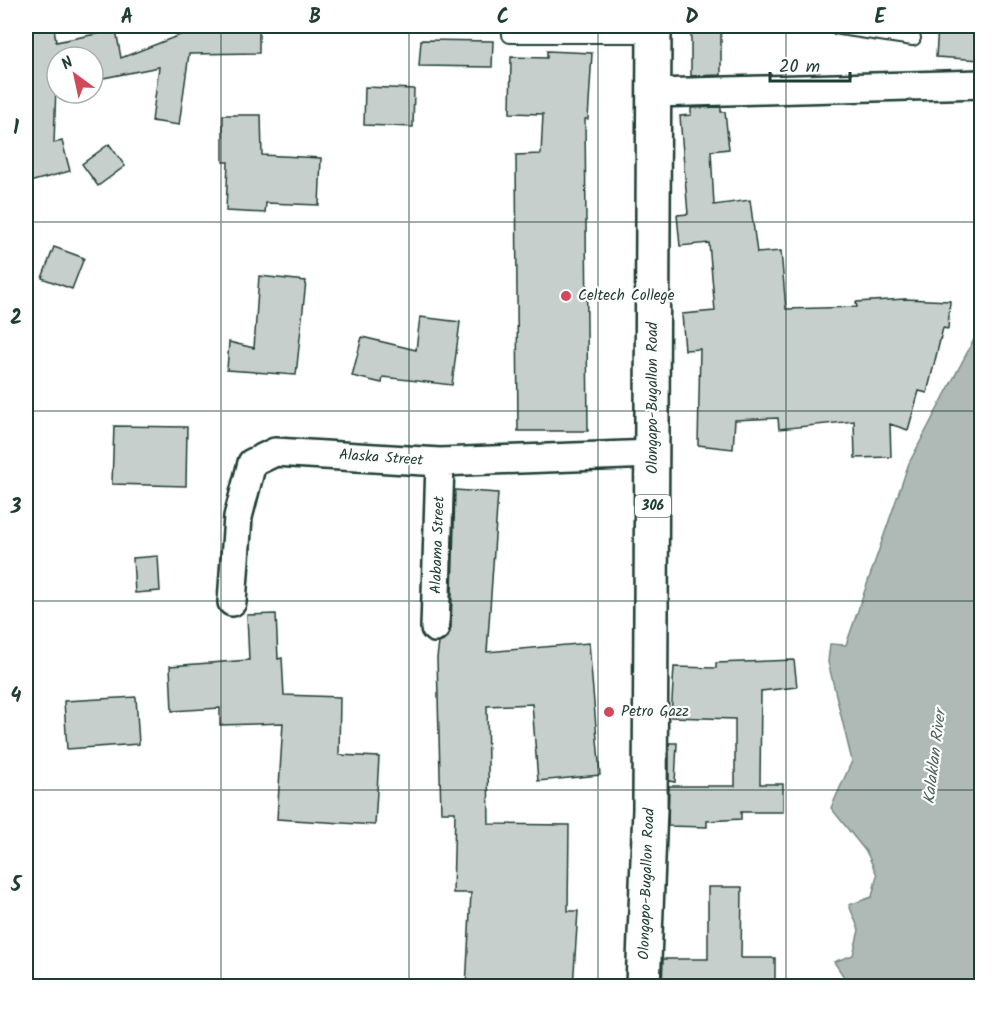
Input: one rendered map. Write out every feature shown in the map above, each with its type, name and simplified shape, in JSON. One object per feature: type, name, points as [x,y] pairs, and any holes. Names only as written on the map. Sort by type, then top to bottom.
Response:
[{"type":"main road","name":"Olongapo-Bugallon Road","points":[[643,987],[650,809],[654,30]]},
{"type":"street","points":[[654,93],[981,84]]},
{"type":"street","name":"Alaska Street","points":[[232,602],[238,517],[252,463],[275,452],[440,462],[653,454]]},
{"type":"street","name":"Alabama Street","points":[[435,628],[440,462]]},
{"type":"lane","points":[[510,26],[510,35],[654,30]]},
{"type":"lane","points":[[834,26],[913,38]]},
{"type":"water","name":"Kalaklan River","points":[[981,326],[981,986],[850,986],[834,962],[853,955],[859,930],[849,905],[872,897],[877,875],[867,853],[831,808],[852,761],[828,662],[830,644],[846,645],[909,463]]},
{"type":"building","points":[[203,26],[259,26],[259,53],[189,54],[179,125],[152,121],[159,67],[105,78],[105,45],[45,45],[45,105],[55,105],[54,143],[62,141],[70,171],[26,183],[26,31],[54,27],[56,42],[116,30],[121,58]]},
{"type":"building","points":[[691,26],[721,26],[721,75],[691,76]]},
{"type":"building","points":[[938,26],[981,27],[981,60],[936,57]]},
{"type":"building","points":[[421,40],[493,41],[492,67],[419,66]]},
{"type":"building","points":[[547,51],[592,53],[588,119],[585,119],[588,431],[518,431],[516,155],[541,154],[543,114],[510,113],[511,57],[547,58]]},
{"type":"building","points":[[365,87],[414,89],[413,127],[364,125]]},
{"type":"building","points":[[721,107],[721,112],[725,112],[729,149],[711,151],[714,205],[750,200],[757,253],[781,251],[786,309],[857,307],[856,302],[905,299],[950,301],[948,329],[943,328],[927,393],[919,391],[908,430],[890,424],[891,457],[855,458],[854,421],[779,429],[778,418],[735,420],[733,449],[698,445],[700,349],[685,350],[682,314],[715,311],[709,243],[680,246],[677,215],[688,214],[680,116],[691,115],[691,108]]},
{"type":"building","points":[[223,115],[261,115],[262,155],[321,158],[319,205],[266,203],[265,213],[226,211],[228,162],[223,162]]},
{"type":"building","points":[[109,144],[125,166],[98,186],[82,164]]},
{"type":"building","points":[[54,247],[84,258],[72,289],[42,278]]},
{"type":"building","points":[[259,276],[306,281],[296,375],[227,370],[229,342],[254,348]]},
{"type":"building","points":[[420,317],[460,322],[452,385],[383,377],[382,383],[352,376],[362,337],[416,350]]},
{"type":"building","points":[[114,426],[187,427],[186,486],[112,484]]},
{"type":"building","points":[[455,490],[498,493],[487,652],[589,643],[600,775],[538,781],[532,704],[487,706],[489,824],[569,825],[568,911],[578,911],[573,987],[466,987],[471,893],[453,893],[455,812],[441,812],[437,658],[439,643],[448,637],[451,628]]},
{"type":"building","points":[[158,556],[160,591],[135,593],[133,558]]},
{"type":"building","points":[[276,614],[278,659],[282,658],[284,695],[340,697],[339,755],[379,757],[375,825],[277,819],[283,723],[220,725],[220,708],[172,711],[170,666],[249,660],[247,615]]},
{"type":"building","points":[[794,660],[797,687],[761,691],[760,784],[783,784],[783,812],[741,812],[741,819],[707,821],[707,827],[668,826],[669,786],[735,786],[735,719],[671,717],[674,667],[716,668],[716,663]]},
{"type":"building","points":[[136,697],[139,744],[67,749],[64,701]]},
{"type":"building","points":[[669,743],[677,743],[675,782],[669,781]]},
{"type":"building","points":[[708,887],[742,887],[741,958],[775,958],[775,987],[662,987],[663,959],[708,959]]},
{"type":"place","name":"Celtech College","points":[[566,296]]},
{"type":"place","name":"Petro Gazz","points":[[609,712]]}]
